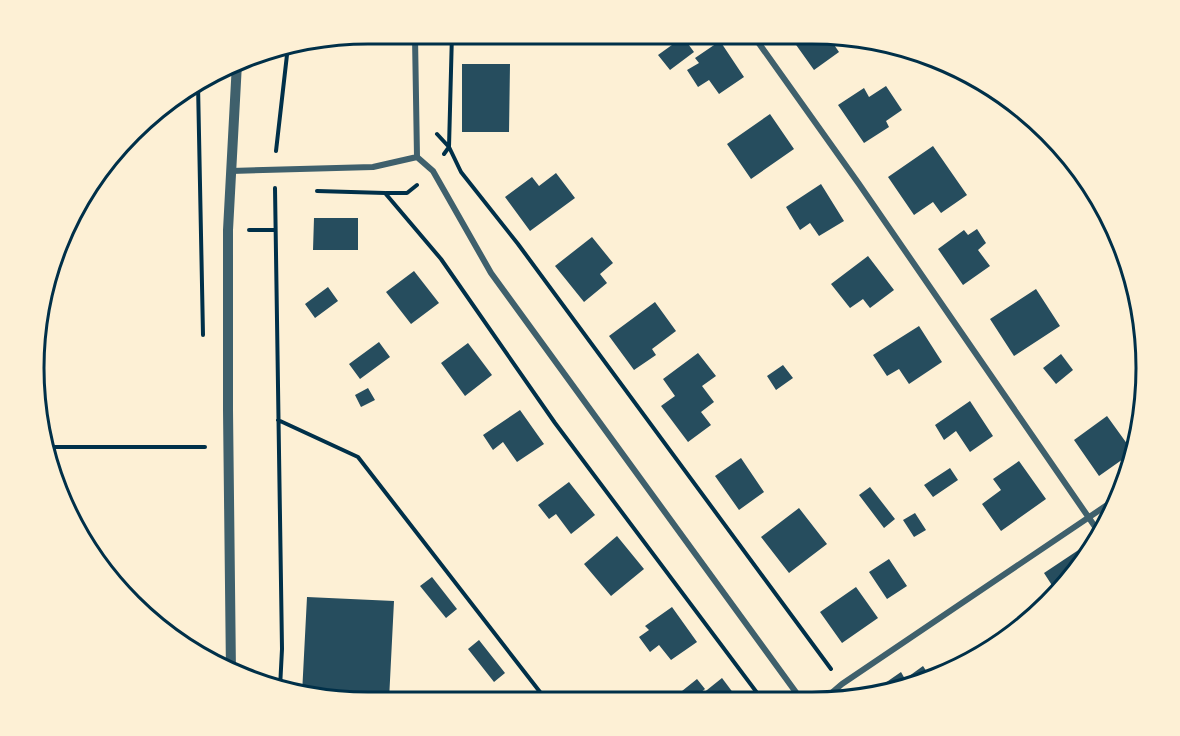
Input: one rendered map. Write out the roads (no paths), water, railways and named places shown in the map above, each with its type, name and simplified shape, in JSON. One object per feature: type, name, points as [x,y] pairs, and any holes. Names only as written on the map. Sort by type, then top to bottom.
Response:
[{"type":"street","points":[[416,44],[417,157],[433,171],[491,273],[796,692]]},
{"type":"street","points":[[759,44],[859,184],[1095,527]]},
{"type":"street","points":[[231,662],[228,410],[230,171],[236,71]]},
{"type":"street","points":[[230,171],[373,167],[417,157]]},
{"type":"street","points":[[833,692],[1106,506]]}]
